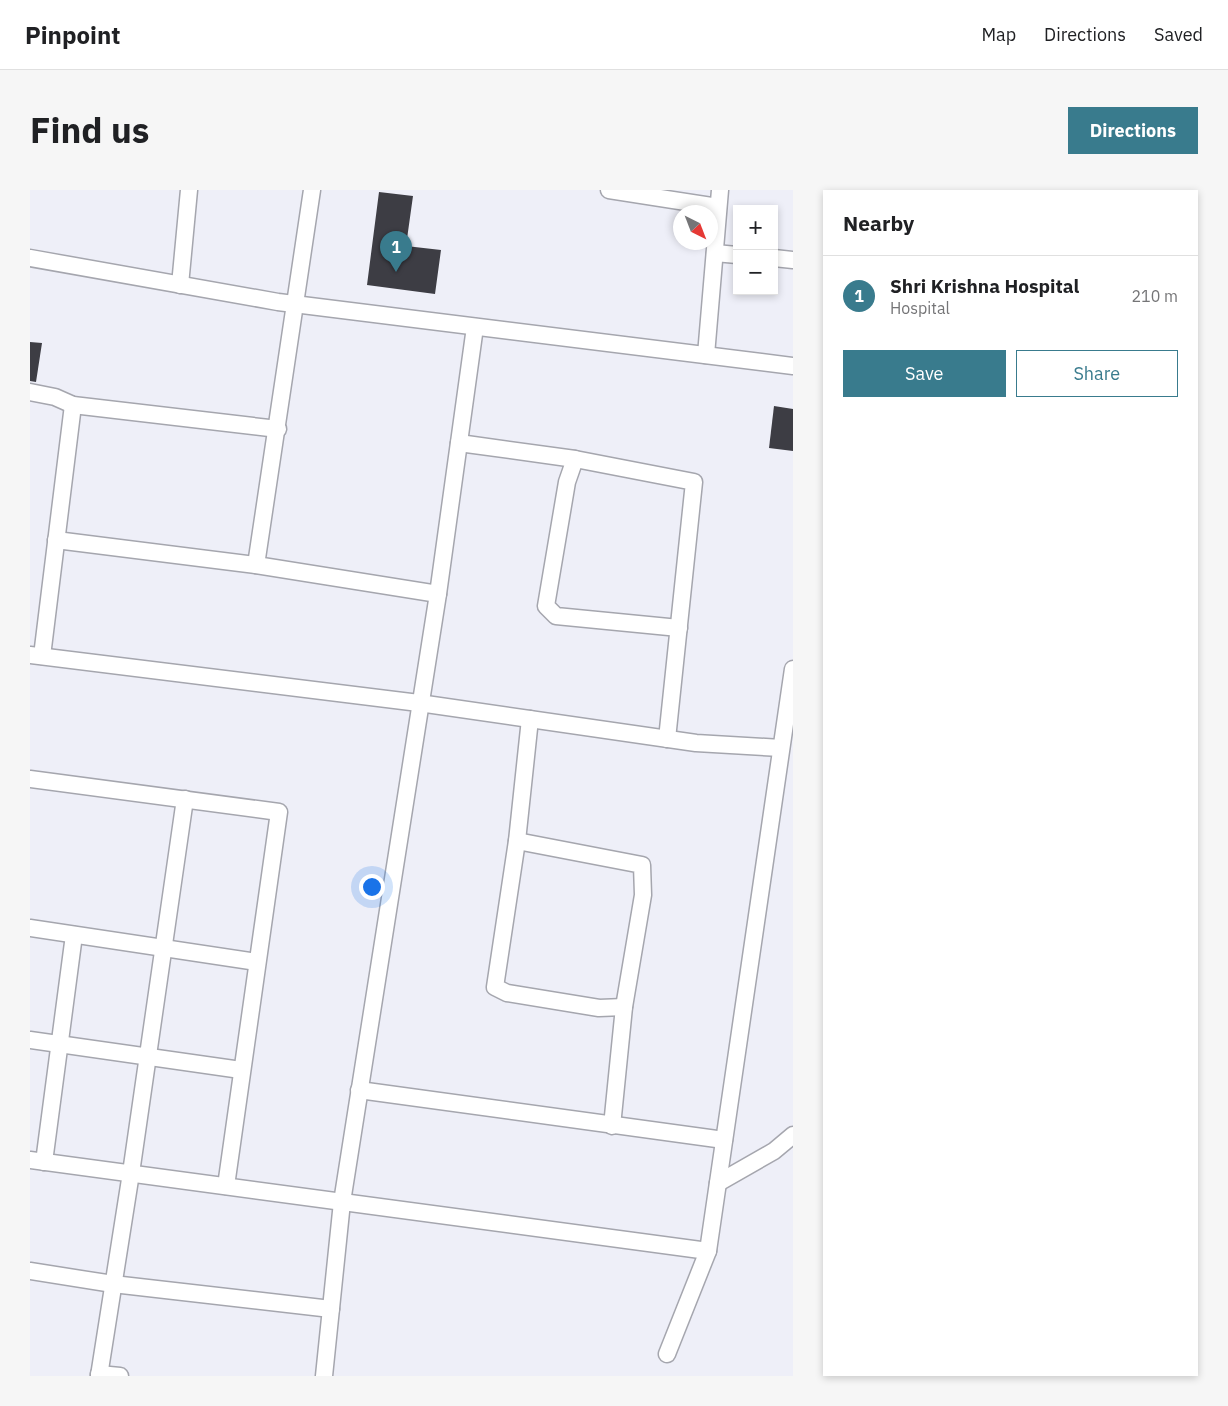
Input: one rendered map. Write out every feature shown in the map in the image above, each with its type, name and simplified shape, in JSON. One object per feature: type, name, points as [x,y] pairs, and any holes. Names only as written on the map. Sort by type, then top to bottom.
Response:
[{"type":"street","points":[[180,285],[189,190]]},
{"type":"street","points":[[256,565],[278,429],[312,190]]},
{"type":"street","points":[[609,190],[705,205]]},
{"type":"street","points":[[718,207],[720,190]]},
{"type":"street","points":[[706,355],[715,250]]},
{"type":"street","points":[[715,253],[733,255]]},
{"type":"street","points":[[30,258],[296,304],[793,366]]},
{"type":"street","points":[[778,258],[793,260]]},
{"type":"street","points":[[324,1376],[342,1202],[419,703],[438,594],[476,327]]},
{"type":"street","points":[[30,392],[55,397],[73,405],[278,429]]},
{"type":"street","points":[[73,405],[56,540],[36,655],[419,703],[696,743],[781,748]]},
{"type":"street","points":[[459,443],[575,459],[694,482],[667,739]]},
{"type":"street","points":[[575,459],[567,482],[546,606],[556,616],[679,628]]},
{"type":"street","points":[[56,540],[256,565],[438,594]]},
{"type":"street","points":[[666,1354],[708,1251],[793,669]]},
{"type":"street","points":[[530,719],[517,841],[495,987],[507,993],[599,1008],[624,1007]]},
{"type":"street","points":[[30,779],[279,812],[226,1186]]},
{"type":"street","points":[[120,1376],[99,1375],[131,1173],[184,799]]},
{"type":"street","points":[[517,841],[642,865],[643,894],[624,1007],[612,1126]]},
{"type":"street","points":[[30,928],[257,962]]},
{"type":"street","points":[[74,935],[61,1044],[37,1161],[708,1251]]},
{"type":"street","points":[[30,1040],[241,1070]]},
{"type":"street","points":[[359,1090],[724,1140]]},
{"type":"street","points":[[718,1183],[774,1151],[793,1135]]},
{"type":"street","points":[[30,1271],[113,1284],[331,1309]]},
{"type":"building","points":[[379,192],[413,196],[406,246],[441,250],[435,294],[367,285]]},
{"type":"building","points":[[30,342],[42,343],[36,382],[30,381]]},
{"type":"building","points":[[774,406],[793,409],[793,451],[769,448]]},
{"type":"place","name":"Shri Krishna Hospital","points":[[396,272]]}]
